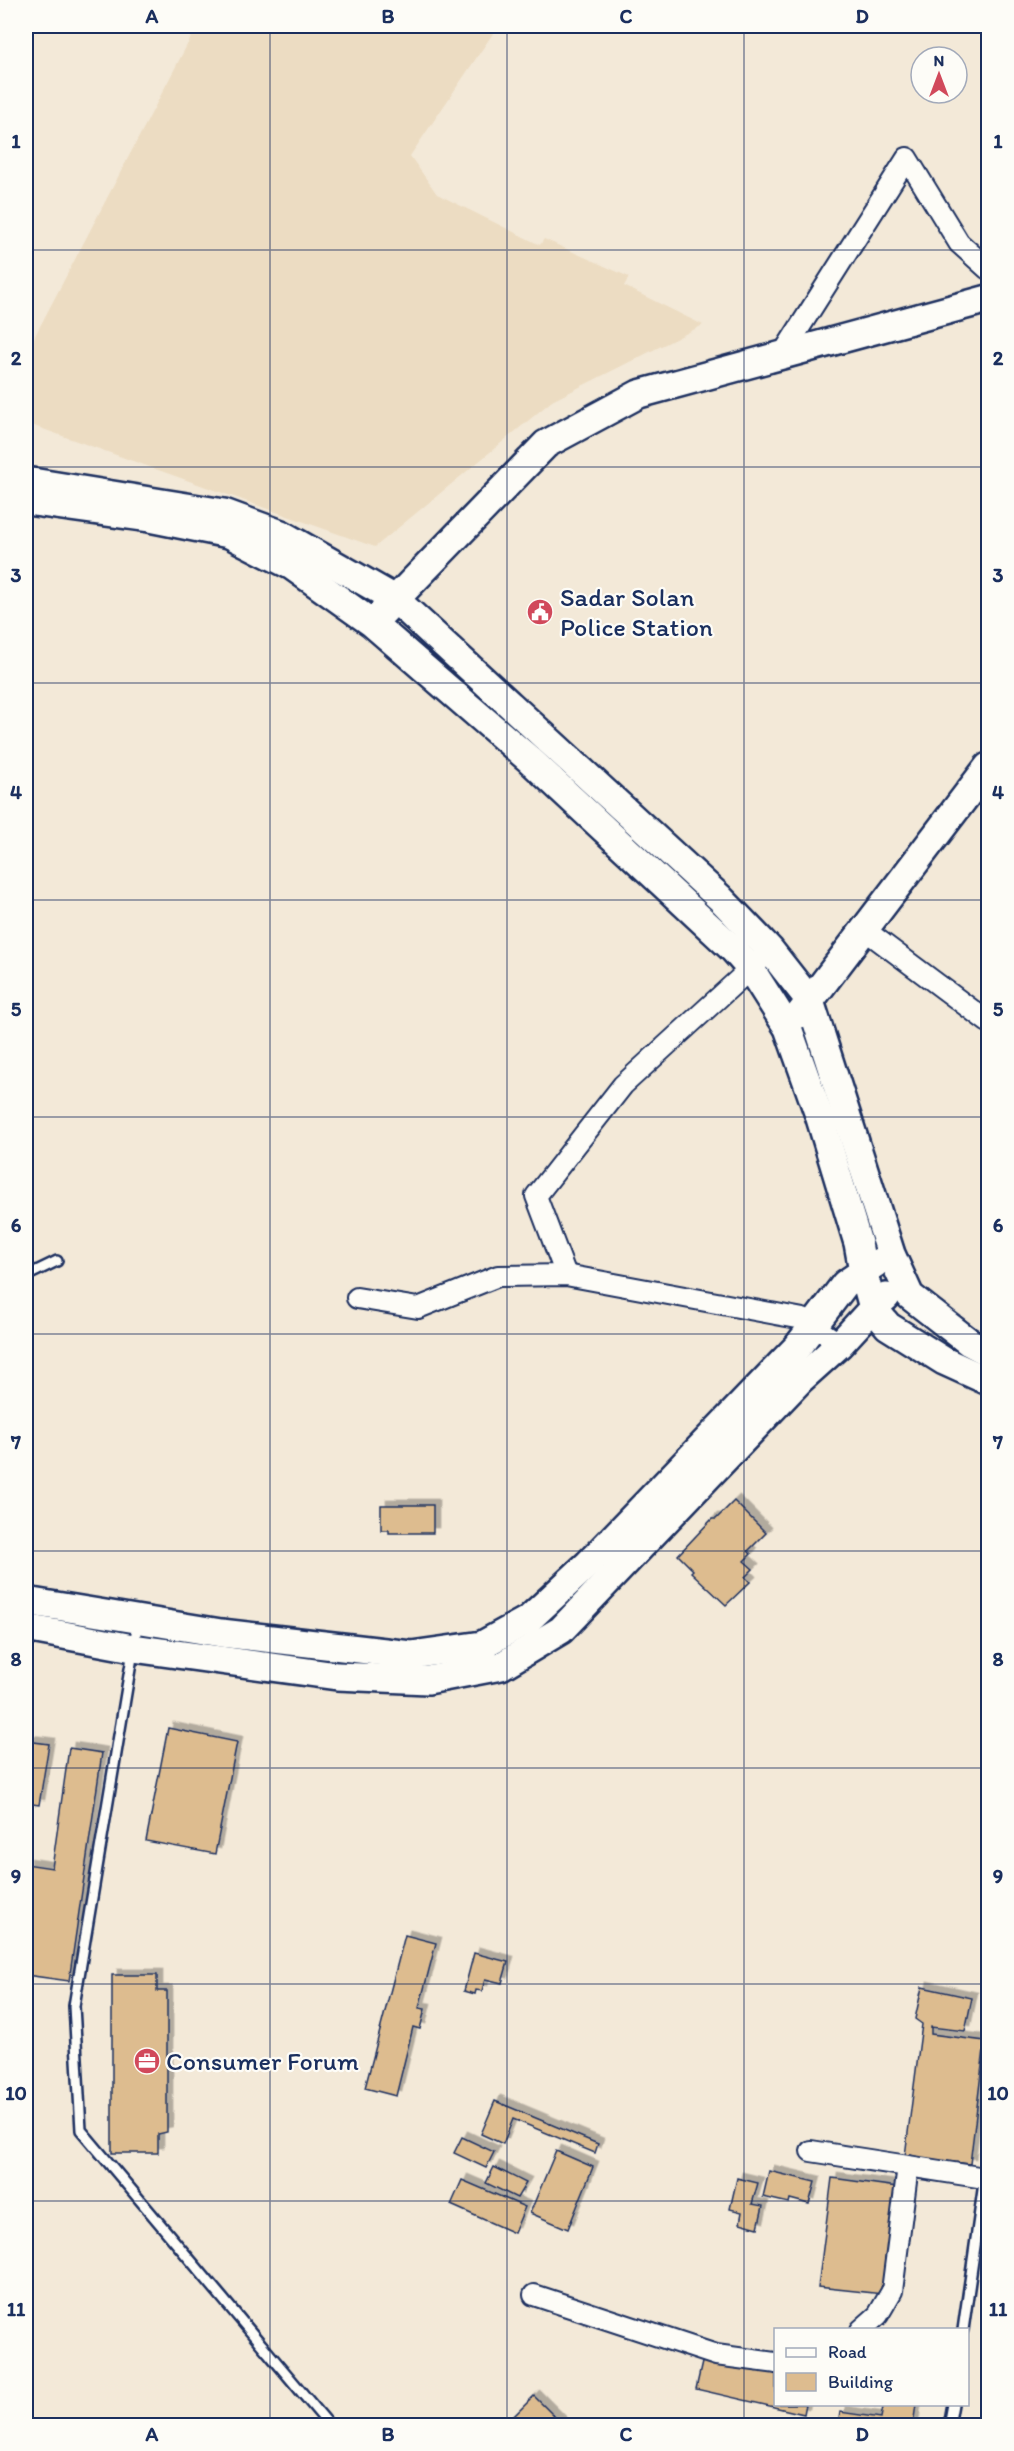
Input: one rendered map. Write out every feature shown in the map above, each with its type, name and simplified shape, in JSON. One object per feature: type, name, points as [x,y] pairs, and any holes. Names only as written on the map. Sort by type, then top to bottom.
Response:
[{"type":"street","points":[[782,355],[907,158],[959,243],[988,269]]},
{"type":"street","points":[[372,623],[546,444],[639,394],[988,299]]},
{"type":"street","points":[[26,481],[224,513],[281,534],[395,599],[720,898],[770,950],[810,1001],[891,1254],[910,1296],[969,1342],[988,1352]]},
{"type":"street","points":[[26,501],[149,518],[229,534],[292,566],[372,623],[530,760],[733,949],[750,968],[788,1028],[858,1243],[873,1308],[888,1326],[944,1361],[988,1381]]},
{"type":"street","points":[[788,1028],[988,767]]},
{"type":"street","points":[[865,930],[988,1022]]},
{"type":"street","points":[[566,1275],[536,1196],[623,1085],[770,950]]},
{"type":"street","points":[[26,1601],[221,1633],[411,1655],[482,1645],[529,1618],[588,1564],[798,1346],[845,1284],[891,1254]]},
{"type":"street","points":[[357,1298],[418,1308],[498,1276],[566,1275],[803,1319],[840,1344]]},
{"type":"street","points":[[26,1628],[134,1648],[337,1676],[428,1680],[501,1666],[561,1630],[801,1379],[840,1344],[873,1308],[904,1282]]},
{"type":"street","points":[[810,2151],[985,2178]]},
{"type":"street","points":[[863,2328],[878,2315],[892,2291],[908,2166]]},
{"type":"street","points":[[534,2295],[716,2355],[774,2363]]},
{"type":"lane","points":[[26,1276],[57,1262]]},
{"type":"lane","points":[[138,1619],[74,2006],[81,2130],[330,2426]]},
{"type":"lane","points":[[963,2328],[988,2155]]},
{"type":"lane","points":[[950,2426],[952,2406]]},
{"type":"shaded area","points":[[197,26],[498,26],[410,156],[437,194],[540,245],[544,239],[629,277],[624,286],[703,325],[552,401],[375,547],[26,423],[26,353]]},
{"type":"building","points":[[734,1501],[766,1533],[748,1551],[751,1554],[744,1561],[753,1569],[745,1577],[750,1582],[726,1605],[691,1572],[693,1570],[678,1555],[712,1519],[716,1519]]},
{"type":"building","points":[[381,1505],[433,1505],[433,1533],[389,1533],[389,1530],[381,1530]]},
{"type":"building","points":[[168,1728],[237,1742],[215,1854],[146,1841]]},
{"type":"building","points":[[26,1741],[49,1744],[39,1805],[26,1803]]},
{"type":"building","points":[[69,1748],[102,1753],[69,1981],[26,1975],[28,1913],[26,1913],[26,1864],[52,1868]]},
{"type":"building","points":[[405,1935],[436,1943],[419,2008],[425,2009],[420,2029],[413,2027],[396,2096],[365,2088]]},
{"type":"building","points":[[474,1953],[508,1962],[502,1983],[485,1979],[482,1991],[476,1990],[475,1994],[464,1991]]},
{"type":"building","points":[[112,1975],[157,1975],[157,1991],[167,1991],[167,2132],[158,2134],[158,2153],[112,2153]]},
{"type":"building","points":[[922,1987],[972,1998],[965,2031],[931,2027],[931,2034],[985,2041],[970,2164],[905,2156],[922,2024],[915,2019]]},
{"type":"building","points":[[495,2101],[598,2144],[595,2153],[513,2119],[503,2144],[481,2134]]},
{"type":"building","points":[[462,2137],[494,2152],[486,2168],[454,2153]]},
{"type":"building","points":[[556,2151],[593,2167],[568,2229],[530,2213]]},
{"type":"building","points":[[494,2167],[526,2183],[517,2198],[486,2183]]},
{"type":"building","points":[[769,2171],[815,2182],[809,2204],[790,2199],[789,2203],[763,2197]]},
{"type":"building","points":[[737,2178],[758,2183],[752,2204],[763,2206],[758,2228],[740,2223],[742,2212],[730,2209]]},
{"type":"building","points":[[832,2178],[897,2187],[883,2294],[818,2287]]},
{"type":"building","points":[[462,2180],[525,2207],[514,2233],[451,2205]]},
{"type":"building","points":[[703,2358],[774,2374],[774,2406],[806,2406],[804,2414],[696,2389]]},
{"type":"building","points":[[534,2396],[564,2426],[504,2426]]},
{"type":"building","points":[[878,2406],[916,2406],[913,2426],[838,2426],[840,2412],[881,2418],[883,2407]]},
{"type":"place","name":"Sadar Solan Police Station","points":[[540,612]]},
{"type":"place","name":"Consumer Forum","points":[[147,2061]]}]
